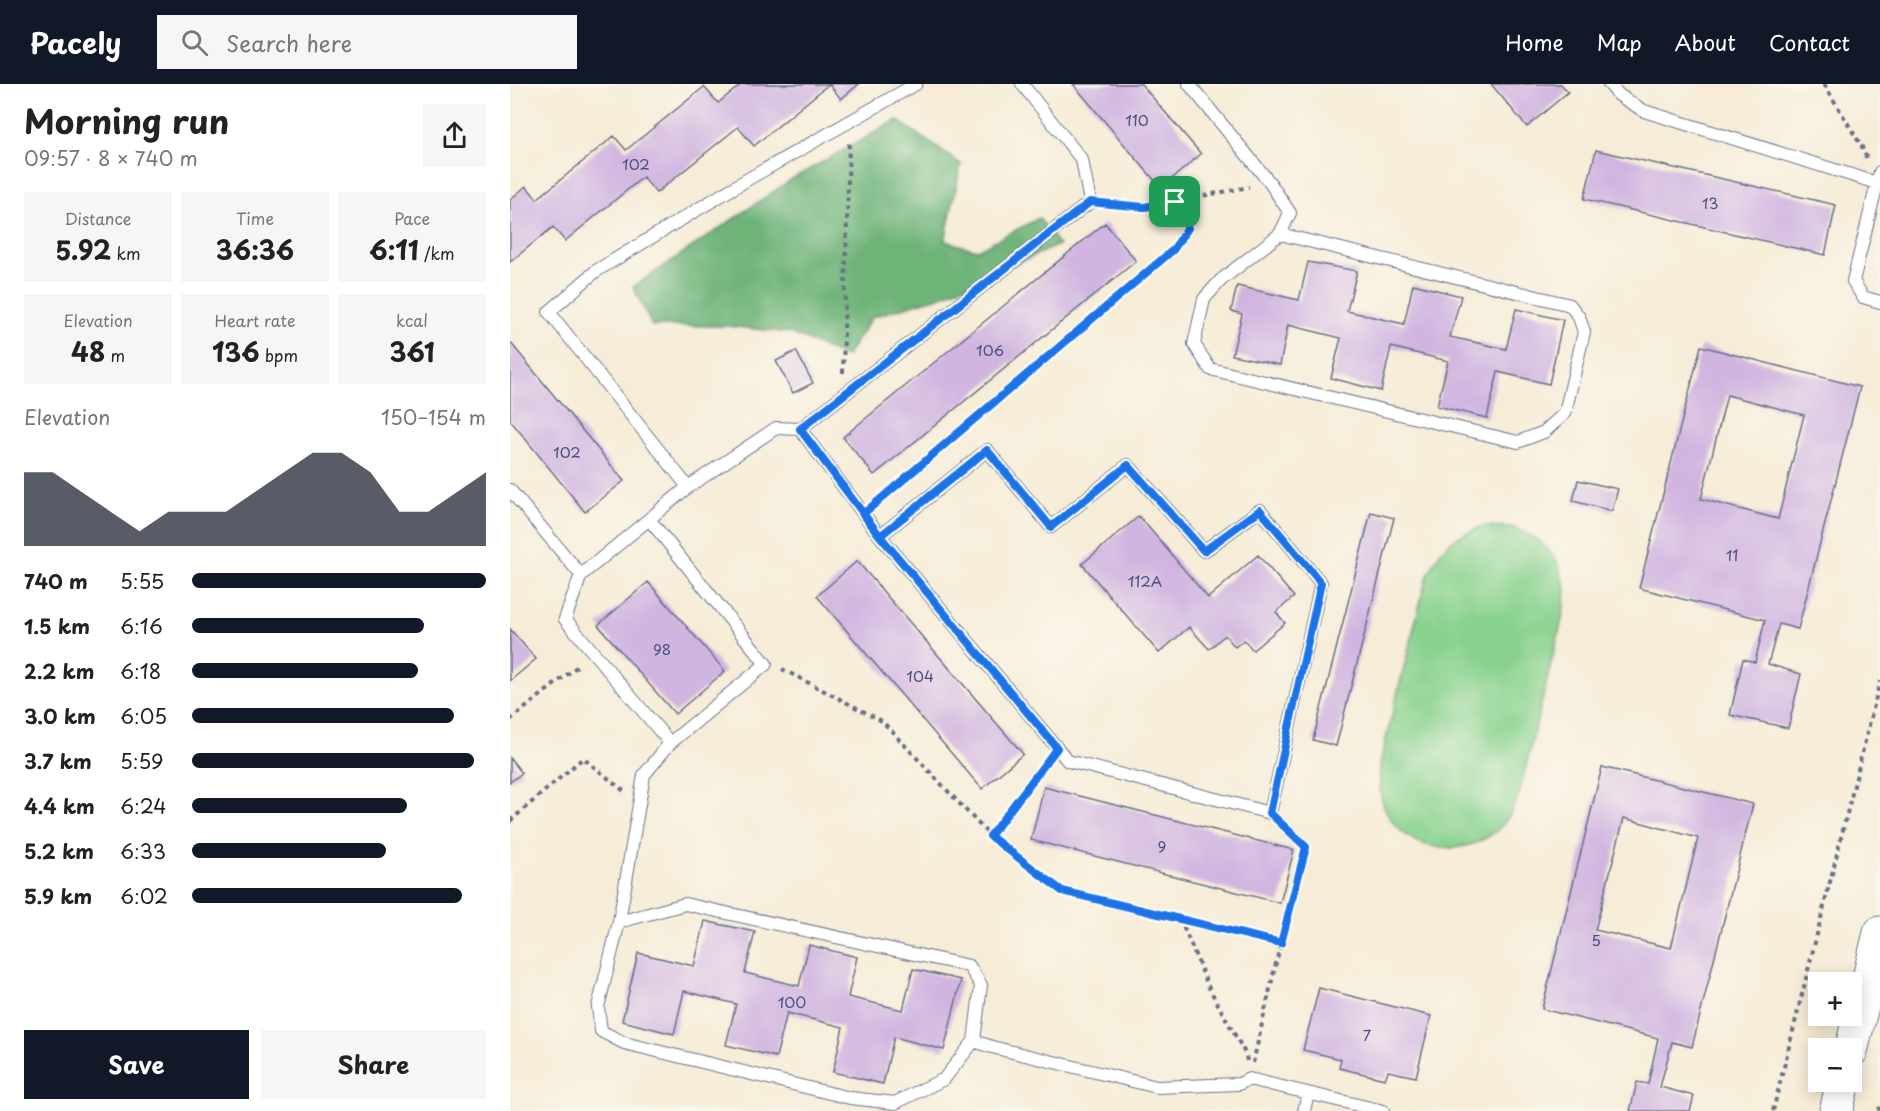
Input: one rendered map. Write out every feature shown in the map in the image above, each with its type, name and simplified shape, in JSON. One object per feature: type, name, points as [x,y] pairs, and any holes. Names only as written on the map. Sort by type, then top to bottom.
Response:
[{"type":"main road","points":[[1854,1038],[1880,933]]},
{"type":"main road","points":[[1836,1111],[1841,1092]]},
{"type":"lane","points":[[688,487],[549,312],[596,271],[748,179],[916,84]]},
{"type":"lane","points":[[670,743],[565,619],[581,575],[688,487],[776,428],[800,429],[1090,202],[1082,160],[1022,84]]},
{"type":"lane","points":[[1189,84],[1270,183],[1290,213],[1280,234],[1221,280],[1204,299],[1194,344],[1210,369],[1518,442],[1544,432],[1565,413],[1584,332],[1579,317],[1570,305],[1280,234]]},
{"type":"lane","points":[[1609,84],[1619,95],[1644,111],[1879,178],[1853,281],[1863,297],[1880,302]]},
{"type":"lane","points":[[800,429],[880,536],[1068,761],[1270,813],[1321,583],[1260,510],[1204,551],[1128,465],[1051,527],[987,450],[880,536]]},
{"type":"lane","points":[[510,490],[581,575]]},
{"type":"lane","points":[[619,922],[685,904],[969,966],[981,985],[974,1041],[944,1080],[895,1103],[850,1098],[624,1043],[601,1031],[598,1007],[619,922],[644,775],[670,743],[766,664],[649,519]]},
{"type":"lane","points":[[974,1041],[1157,1088],[1239,1084],[1249,1079],[1383,1111]]},
{"type":"lane","points":[[1304,1111],[1308,1093]]},
{"type":"path","points":[[1824,84],[1879,178]]},
{"type":"path","points":[[842,396],[850,122]]},
{"type":"path","points":[[1090,202],[1144,207],[1270,183]]},
{"type":"path","points":[[863,514],[1173,250],[1188,228],[1175,202]]},
{"type":"path","points":[[510,720],[594,653]]},
{"type":"path","points":[[773,664],[882,721],[990,836],[1062,891],[1281,943]]},
{"type":"path","points":[[1773,1111],[1880,681]]},
{"type":"path","points":[[990,836],[1057,748]]},
{"type":"path","points":[[510,821],[583,758],[629,796]]},
{"type":"path","points":[[1249,1079],[1306,847],[1270,813]]},
{"type":"path","points":[[1180,919],[1209,988],[1246,1056],[1249,1079]]},
{"type":"path","points":[[1879,1111],[1880,1105]]},
{"type":"green space","points":[[897,120],[961,164],[945,241],[977,250],[1039,218],[1059,245],[939,297],[872,317],[846,357],[790,333],[729,326],[652,326],[633,287],[792,179]]},
{"type":"green space","points":[[1484,526],[1513,527],[1540,541],[1557,561],[1566,589],[1563,615],[1519,794],[1507,819],[1495,832],[1479,841],[1463,847],[1445,848],[1412,839],[1398,828],[1387,813],[1381,793],[1381,759],[1426,580],[1436,559],[1447,545],[1462,535]]},
{"type":"building","points":[[742,84],[829,84],[754,146],[738,127],[656,193],[643,177],[565,241],[553,227],[510,262],[510,200],[526,186],[537,199],[614,136],[626,150],[704,87],[718,103]]},
{"type":"building","points":[[829,84],[859,84],[841,99]]},
{"type":"building","points":[[1073,84],[1141,84],[1201,154],[1161,188]]},
{"type":"building","points":[[1491,84],[1561,84],[1568,92],[1527,127]]},
{"type":"building","points":[[1596,150],[1836,205],[1825,255],[1584,199]]},
{"type":"building","points":[[1105,223],[1136,261],[874,475],[843,437]]},
{"type":"building","points":[[1308,262],[1357,271],[1347,311],[1404,324],[1413,284],[1461,296],[1450,337],[1506,349],[1516,309],[1563,320],[1549,384],[1498,372],[1487,418],[1437,406],[1448,361],[1391,347],[1381,391],[1331,378],[1341,338],[1288,325],[1280,365],[1232,355],[1242,314],[1231,311],[1237,286],[1299,300]]},
{"type":"building","points":[[510,342],[624,481],[585,512],[510,420]]},
{"type":"building","points":[[1701,346],[1860,387],[1798,629],[1779,624],[1768,664],[1801,674],[1788,728],[1730,715],[1743,659],[1755,662],[1765,620],[1639,588]],"holes":[[[1727,395],[1804,415],[1778,519],[1701,499]]]},
{"type":"building","points":[[796,351],[813,383],[793,393],[776,361]]},
{"type":"building","points":[[1578,480],[1618,489],[1612,511],[1573,501]]},
{"type":"building","points":[[1371,512],[1394,518],[1336,746],[1313,740]]},
{"type":"building","points":[[1139,516],[1208,598],[1258,555],[1294,597],[1276,612],[1285,623],[1253,650],[1244,640],[1235,647],[1225,635],[1209,649],[1189,627],[1159,653],[1082,564]]},
{"type":"building","points":[[857,561],[1023,754],[982,789],[817,596]]},
{"type":"building","points":[[648,582],[725,671],[675,714],[598,625]]},
{"type":"building","points":[[510,629],[536,659],[510,681]]},
{"type":"building","points":[[510,758],[522,773],[510,782]]},
{"type":"building","points":[[1602,767],[1753,804],[1692,1047],[1672,1042],[1660,1087],[1694,1096],[1690,1111],[1630,1111],[1637,1082],[1648,1084],[1658,1038],[1542,1009]],"holes":[[[1624,818],[1698,838],[1671,948],[1595,930]]]},
{"type":"building","points":[[1044,787],[1294,850],[1280,903],[1031,840]]},
{"type":"building","points":[[705,921],[755,932],[745,973],[799,986],[809,945],[857,957],[848,997],[903,1010],[913,969],[961,980],[944,1050],[894,1037],[883,1084],[833,1072],[843,1027],[787,1013],[776,1057],[726,1045],[736,1004],[684,991],[674,1034],[622,1021],[638,953],[694,966]]},
{"type":"building","points":[[1319,988],[1431,1016],[1416,1077],[1388,1071],[1385,1079],[1339,1068],[1341,1059],[1303,1050]]},
{"type":"route","points":[[1175,202],[1144,207],[1090,202],[800,429],[863,514],[880,536],[1057,748],[990,836],[1062,891],[1281,943],[1306,847],[1270,813],[1321,583],[1260,510],[1204,551],[1128,465],[1051,527],[987,450],[880,536],[863,514],[1173,250],[1188,228],[1175,202]]}]
